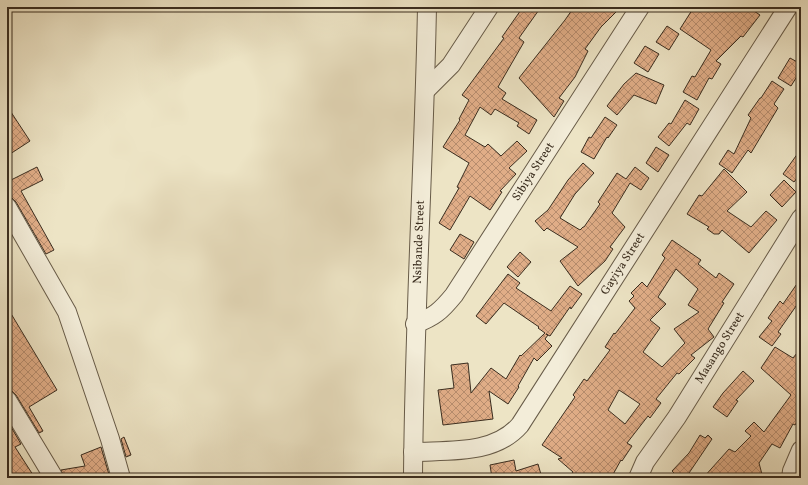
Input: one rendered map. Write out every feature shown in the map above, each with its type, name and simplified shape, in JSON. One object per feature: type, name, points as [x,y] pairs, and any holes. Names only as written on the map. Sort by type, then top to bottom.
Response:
[{"type":"street","name":"Nsibande Street","points":[[412,478],[415,324],[427,7]]},
{"type":"street","points":[[425,91],[451,65],[489,7]]},
{"type":"street","name":"Sibiya Street","points":[[415,324],[436,315],[444,308],[454,295],[640,7]]},
{"type":"street","name":"Gayiya Street","points":[[413,452],[480,448],[505,439],[520,425],[788,7]]},
{"type":"street","points":[[7,207],[55,288],[67,312],[110,439],[121,478]]},
{"type":"street","name":"Masango Street","points":[[638,478],[645,462],[677,417],[801,218]]},
{"type":"street","points":[[7,400],[54,478]]},
{"type":"street","points":[[791,478],[792,471],[801,450]]},
{"type":"building","points":[[523,7],[541,7],[519,38],[524,42],[498,87],[506,93],[502,99],[537,120],[529,134],[517,126],[519,123],[495,109],[491,115],[480,107],[465,135],[485,147],[488,144],[501,156],[517,141],[527,151],[509,168],[516,174],[500,191],[502,192],[490,210],[470,196],[450,230],[439,223],[459,188],[457,187],[469,163],[443,147],[460,120],[459,119],[469,100],[462,95],[504,38],[502,37]]},
{"type":"building","points":[[574,7],[621,7],[601,27],[585,49],[588,51],[575,77],[559,98],[564,101],[554,117],[519,78]]},
{"type":"building","points":[[694,7],[748,7],[760,15],[743,37],[741,36],[716,61],[721,64],[712,79],[709,78],[697,100],[683,92],[692,76],[695,77],[711,50],[680,29]]},
{"type":"building","points":[[667,26],[679,34],[669,50],[656,42]]},
{"type":"building","points":[[645,46],[659,54],[648,72],[634,63]]},
{"type":"building","points":[[790,58],[801,64],[801,70],[791,86],[778,78]]},
{"type":"building","points":[[636,73],[664,85],[656,104],[634,95],[617,115],[607,106],[624,84]]},
{"type":"building","points":[[772,81],[784,89],[774,104],[778,108],[751,153],[748,150],[732,173],[719,164],[728,150],[734,154],[751,118],[748,115]]},
{"type":"building","points":[[685,100],[699,109],[690,125],[687,123],[669,146],[658,137],[669,123],[671,124]]},
{"type":"building","points":[[7,106],[30,141],[7,156]]},
{"type":"building","points":[[605,117],[617,125],[608,138],[607,137],[594,159],[581,152],[589,137],[591,138]]},
{"type":"building","points":[[656,147],[669,155],[658,172],[646,163]]},
{"type":"building","points":[[801,149],[801,173],[794,182],[783,174]]},
{"type":"building","points":[[583,163],[594,173],[575,194],[560,218],[580,230],[584,227],[600,204],[598,202],[617,173],[626,179],[635,167],[649,178],[641,190],[630,183],[612,213],[625,227],[610,247],[613,249],[605,261],[578,286],[560,261],[578,247],[547,228],[544,231],[535,221],[548,210],[568,180]]},
{"type":"building","points":[[37,167],[43,180],[21,191],[54,250],[46,254],[16,202],[12,198],[7,197],[7,182]]},
{"type":"building","points":[[724,169],[747,192],[727,211],[751,227],[766,211],[777,220],[749,253],[722,230],[719,234],[714,234],[707,229],[709,227],[687,214],[699,195],[702,196]]},
{"type":"building","points":[[784,180],[796,192],[782,207],[770,195]]},
{"type":"building","points":[[460,234],[474,242],[464,259],[450,250]]},
{"type":"building","points":[[672,240],[701,260],[698,264],[716,278],[719,273],[734,284],[722,302],[724,303],[708,329],[714,337],[691,355],[695,358],[679,374],[677,373],[656,399],[661,403],[650,418],[648,416],[627,443],[632,446],[622,461],[621,460],[611,478],[569,478],[573,472],[558,459],[562,458],[542,445],[575,397],[573,395],[584,379],[587,381],[610,350],[605,347],[614,333],[615,334],[635,308],[629,301],[634,296],[631,293],[642,282],[647,287],[665,258],[662,255]],"holes":[[[676,269],[698,289],[688,305],[699,312],[674,329],[685,343],[662,367],[643,352],[660,328],[650,320],[666,304],[658,297]],[[619,390],[640,404],[625,424],[608,410]]]},
{"type":"building","points":[[520,252],[531,262],[518,277],[507,267]]},
{"type":"building","points":[[508,274],[520,283],[516,288],[551,311],[570,286],[582,294],[571,309],[570,307],[550,336],[548,335],[545,339],[552,346],[537,361],[534,358],[518,386],[519,387],[508,404],[489,391],[493,419],[443,425],[438,390],[454,388],[451,365],[468,363],[471,393],[491,368],[506,379],[520,355],[521,356],[545,333],[538,328],[539,327],[504,303],[486,324],[476,316]]},
{"type":"building","points":[[801,278],[801,299],[778,332],[781,334],[772,346],[759,337],[772,321],[768,318],[780,301],[783,304]]},
{"type":"building","points":[[7,307],[57,390],[29,407],[43,431],[39,433],[16,395],[12,391],[7,390]]},
{"type":"building","points":[[775,347],[793,358],[801,348],[801,416],[795,425],[793,424],[780,448],[772,444],[759,463],[763,478],[703,478],[729,449],[735,452],[751,436],[745,431],[754,422],[764,432],[791,395],[761,368]]},
{"type":"building","points":[[743,371],[754,381],[736,400],[738,401],[727,417],[713,407],[723,393]]},
{"type":"building","points":[[7,420],[21,444],[15,447],[35,478],[12,478],[7,471]]},
{"type":"building","points":[[700,435],[705,438],[708,435],[712,439],[687,476],[684,478],[679,478],[672,471],[689,453]]},
{"type":"building","points":[[124,437],[131,455],[126,457],[121,439]]},
{"type":"building","points":[[101,447],[110,478],[64,478],[61,470],[85,466],[81,455]]},
{"type":"building","points":[[514,460],[516,471],[538,464],[542,478],[492,478],[490,465]]}]
